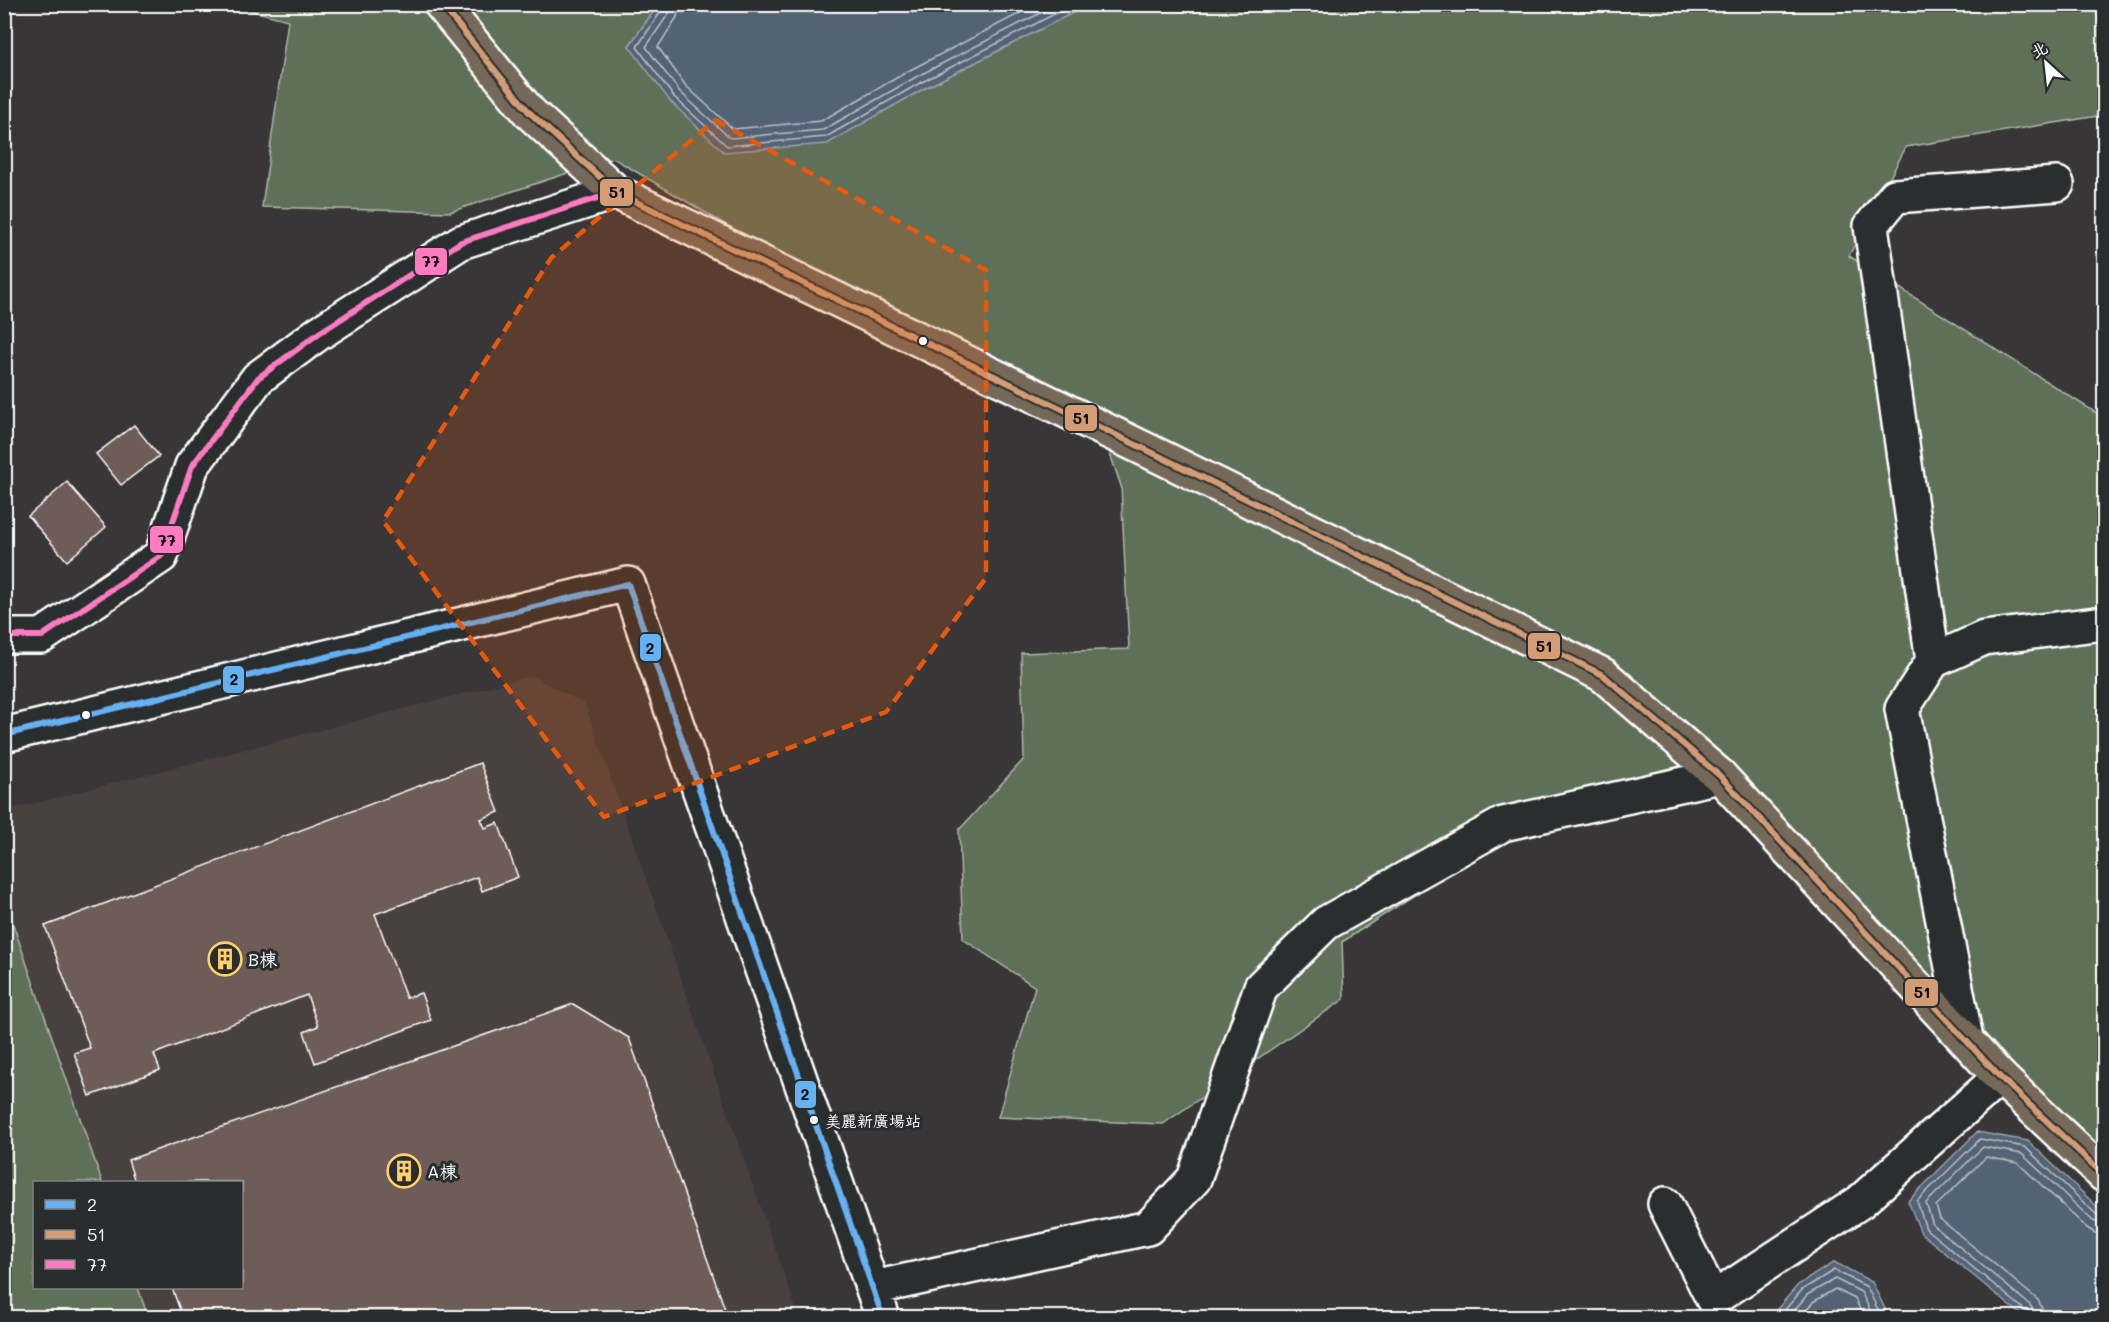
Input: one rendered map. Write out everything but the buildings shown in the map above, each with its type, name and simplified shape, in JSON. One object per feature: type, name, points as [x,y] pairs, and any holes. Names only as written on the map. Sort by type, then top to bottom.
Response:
[{"type":"main road","points":[[441,4],[529,112],[616,192],[1603,675],[1720,776],[2000,1077],[2104,1175]]},
{"type":"street","points":[[1933,661],[1871,226],[1895,196],[2057,184]]},
{"type":"street","points":[[4,636],[42,636],[161,556],[192,466],[258,378],[319,333],[461,242],[616,192]]},
{"type":"street","points":[[4,735],[628,584],[878,1303],[1148,1228],[1194,1179],[1261,987],[1326,923],[1503,824],[1720,776]]},
{"type":"street","points":[[1966,1039],[1902,709],[1933,661],[1984,638],[2104,623]]},
{"type":"street","points":[[1665,1204],[1713,1299],[1860,1202],[2000,1077]]},
{"type":"highlighted area","points":[[715,120],[986,270],[986,578],[886,712],[604,817],[383,521],[551,258]]},
{"type":"shaded area","points":[[532,676],[585,704],[799,1317],[148,1317],[138,1289],[243,1289],[243,1181],[102,1181],[5,901],[4,811]]},
{"type":"green space","points":[[229,5],[658,5],[629,46],[827,143],[923,89],[1088,5],[2104,5],[2104,115],[1906,147],[1849,256],[2104,418],[2104,1190],[1710,783],[1505,836],[1342,942],[1344,999],[1163,1124],[998,1117],[1035,987],[963,939],[959,830],[1024,759],[1021,653],[1129,649],[1121,486],[1095,410],[767,249],[613,158],[450,212],[262,207],[288,20]]},
{"type":"green space","points":[[5,901],[102,1181],[33,1181],[33,1289],[138,1289],[148,1317],[5,1317]]},
{"type":"water","points":[[658,5],[1088,5],[923,89],[827,144],[724,152],[670,101],[629,46]]},
{"type":"water","points":[[1977,1132],[2028,1141],[2104,1213],[2104,1317],[2024,1317],[1921,1233],[1908,1201]]},
{"type":"water","points":[[1834,1262],[1872,1282],[1889,1317],[1770,1317],[1798,1285]]},
{"type":"transit line","name":"51","points":[[441,4],[529,112],[616,192],[1603,675],[1720,776],[2000,1077],[2104,1175]]},
{"type":"transit line","name":"77","points":[[4,636],[42,636],[161,556],[192,466],[258,378],[319,333],[461,242],[616,192]]},
{"type":"transit line","name":"2","points":[[4,735],[628,584],[883,1318]]},
{"type":"place","name":"B棟","points":[[225,959]]},
{"type":"place","name":"美麗新廣場站","points":[[814,1120]]},
{"type":"place","name":"A棟","points":[[404,1171]]}]
